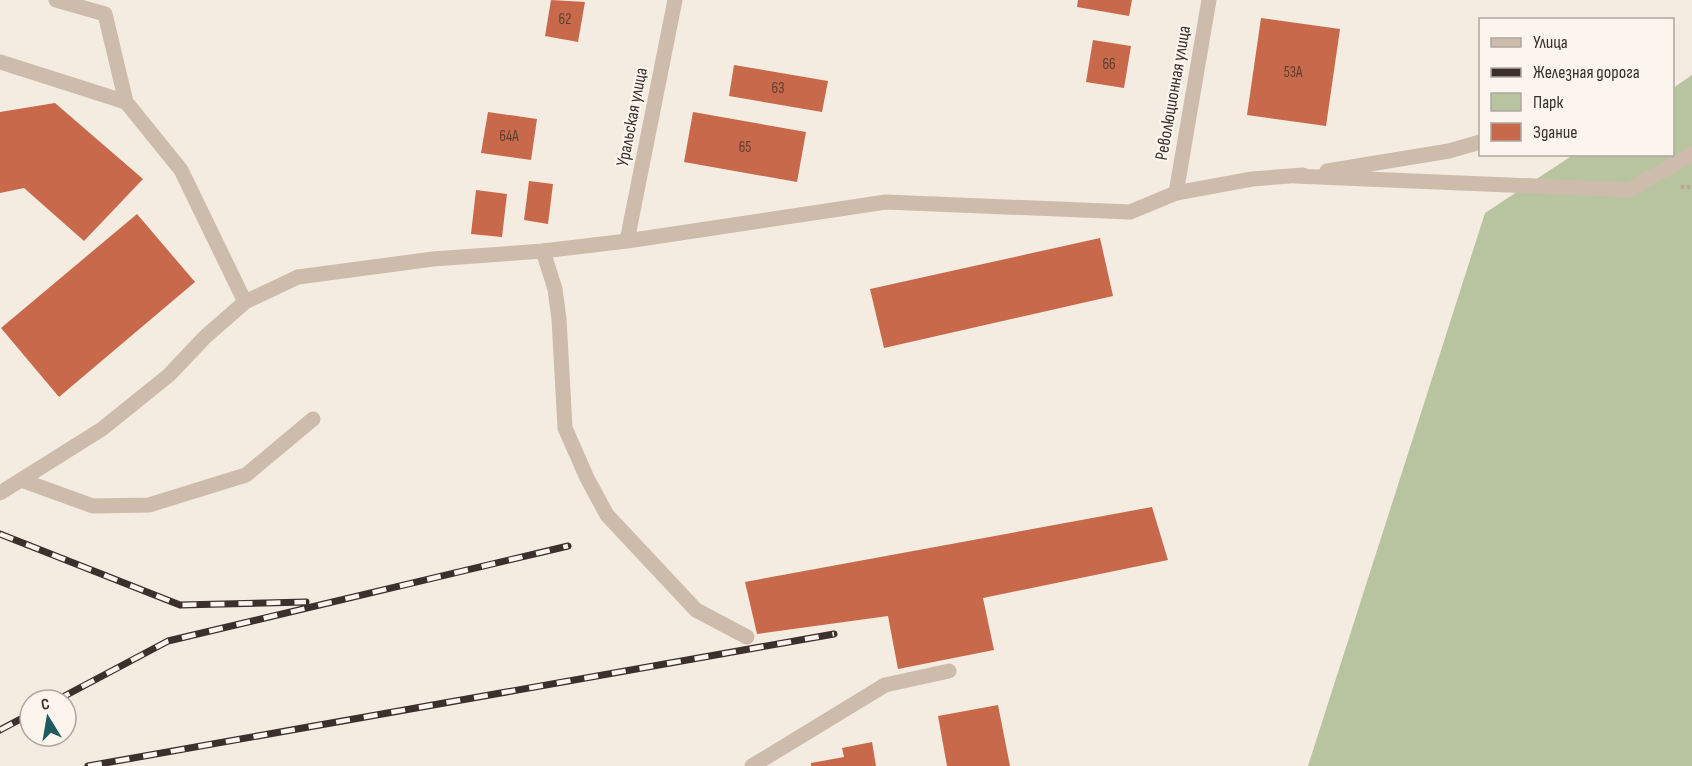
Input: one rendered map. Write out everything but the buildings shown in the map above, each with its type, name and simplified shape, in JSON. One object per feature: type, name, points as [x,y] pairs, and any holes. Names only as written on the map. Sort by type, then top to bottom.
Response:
[{"type":"street","points":[[56,0],[85,4],[105,14],[126,102],[182,170],[245,302]]},
{"type":"street","name":"Уральская улица","points":[[627,241],[675,0]]},
{"type":"street","name":"Революционная улица","points":[[1176,194],[1209,0]]},
{"type":"street","points":[[0,62],[126,102]]},
{"type":"street","points":[[0,493],[102,429],[169,375],[205,337],[245,302],[298,277],[433,259],[543,251],[627,241],[886,202],[1130,212],[1176,194],[1252,179],[1295,176],[1449,151],[1479,142]]},
{"type":"street","points":[[1295,176],[1629,190],[1692,154]]},
{"type":"street","points":[[543,251],[555,289],[559,319],[565,428],[587,478],[607,515],[696,610],[747,637]]},
{"type":"street","points":[[21,480],[93,506],[149,505],[246,475],[314,419]]},
{"type":"street","points":[[752,766],[885,685],[949,671]]},
{"type":"green space","points":[[1692,75],[1692,766],[1308,766],[1485,213],[1571,156],[1674,156],[1674,87]]},
{"type":"railway","points":[[0,534],[180,605],[306,602]]},
{"type":"railway","points":[[78,689],[168,641],[568,546]]},
{"type":"railway","points":[[88,766],[834,634]]},
{"type":"railway","points":[[0,730],[18,720]]}]
